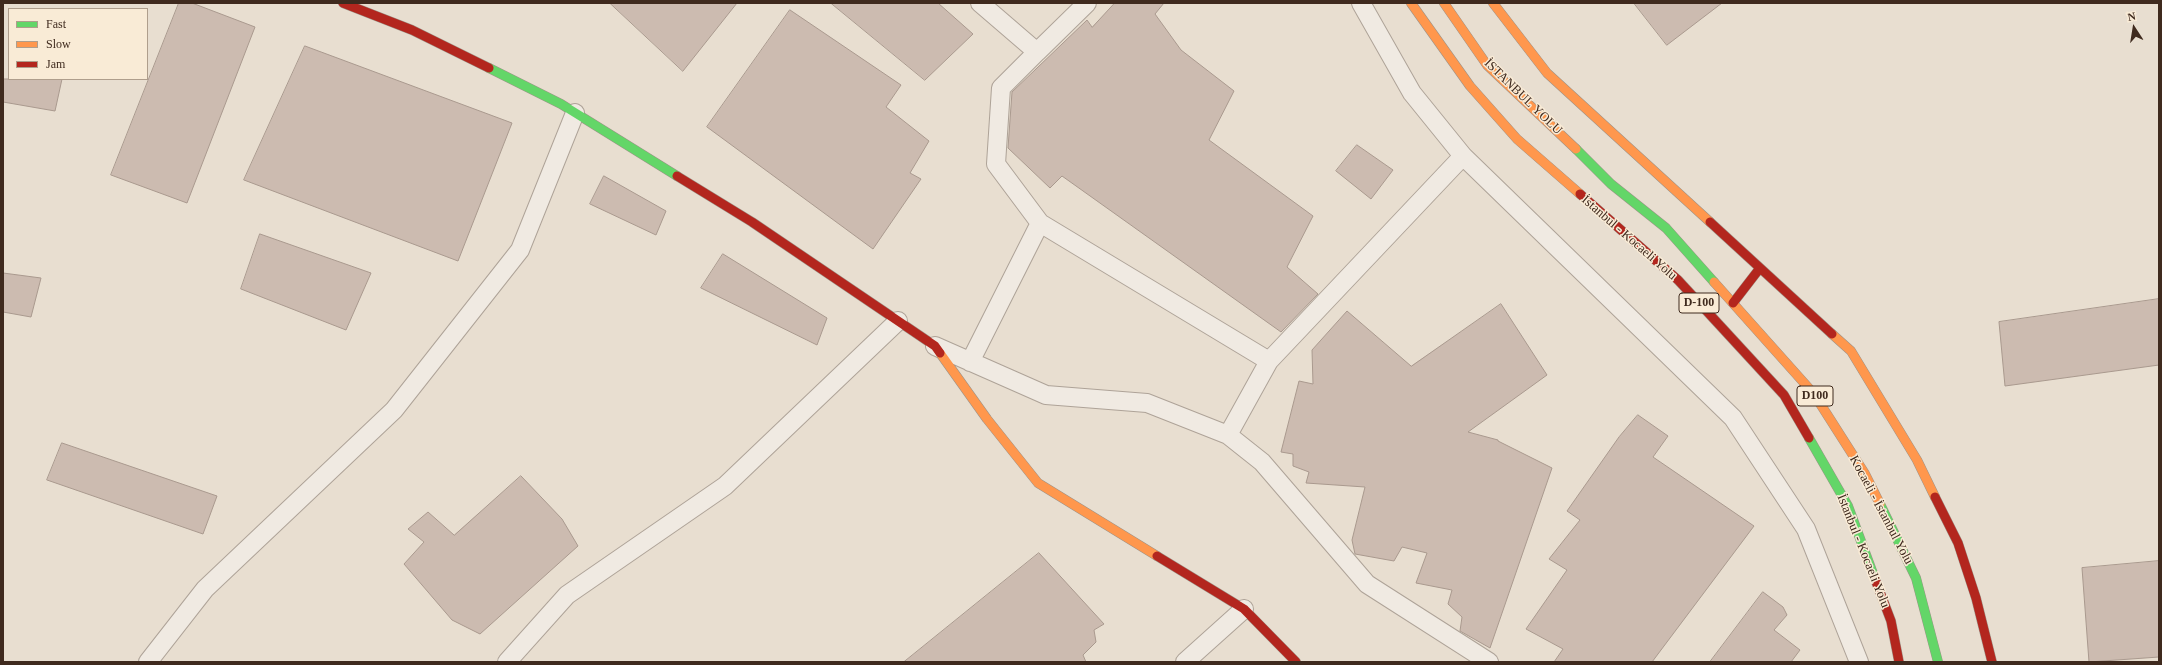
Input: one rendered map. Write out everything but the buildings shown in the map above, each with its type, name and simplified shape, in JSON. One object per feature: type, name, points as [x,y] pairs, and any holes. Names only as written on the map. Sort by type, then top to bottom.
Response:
[{"type":"main road","points":[[342,3],[412,30],[575,113],[752,222],[935,346],[987,419],[1038,483],[1244,609],[1296,662]]},
{"type":"main road","name":"İstanbul - Kocaeli Yolu","points":[[1411,3],[1470,86],[1517,139],[1678,280],[1784,395],[1848,506],[1891,621],[1899,662]]},
{"type":"main road","name":"İSTANBUL YOLU","points":[[1444,3],[1487,65],[1543,116],[1611,184]]},
{"type":"main road","points":[[1493,3],[1547,73],[1851,351],[1913,454],[1958,543],[1976,598],[1992,662]]},
{"type":"main road","name":"Kocaeli - İstanbul Yolu","points":[[1611,184],[1666,228],[1814,394],[1865,474],[1916,578],[1938,662]]},
{"type":"main road","points":[[1733,303],[1760,268]]},
{"type":"street","points":[[980,3],[1037,52]]},
{"type":"street","points":[[1087,3],[1001,88],[996,164],[1040,223],[1269,362]]},
{"type":"street","points":[[1361,3],[1412,93],[1463,156],[1733,418],[1806,528],[1859,662]]},
{"type":"street","points":[[148,662],[205,589],[394,410],[520,250],[575,113]]},
{"type":"street","points":[[1228,435],[1269,362],[1463,156]]},
{"type":"street","points":[[970,362],[1040,223]]},
{"type":"street","points":[[507,662],[567,595],[725,486],[898,321]]},
{"type":"street","points":[[935,346],[1046,395],[1147,403],[1228,435],[1262,462],[1367,584],[1489,662]]},
{"type":"street","points":[[1185,662],[1244,609]]},
{"type":"traffic: fast","points":[[489,68],[561,104],[677,176]]},
{"type":"traffic: fast","points":[[1576,149],[1611,184],[1666,228],[1714,282]]},
{"type":"traffic: fast","points":[[1809,438],[1848,506],[1875,579]]},
{"type":"traffic: fast","points":[[1880,504],[1916,578],[1938,662]]},
{"type":"traffic: slow","points":[[1411,3],[1470,86],[1517,139],[1580,194]]},
{"type":"traffic: slow","points":[[1444,3],[1487,65],[1576,149]]},
{"type":"traffic: slow","points":[[1493,3],[1547,73],[1710,222]]},
{"type":"traffic: slow","points":[[1714,282],[1814,394],[1865,474],[1880,504]]},
{"type":"traffic: slow","points":[[1832,334],[1851,351],[1917,460],[1935,497]]},
{"type":"traffic: slow","points":[[940,353],[987,419],[1038,483],[1157,556]]},
{"type":"traffic: jam","points":[[343,3],[412,30],[489,68]]},
{"type":"traffic: jam","points":[[677,176],[752,222],[935,346],[940,353]]},
{"type":"traffic: jam","points":[[1580,194],[1678,280],[1784,395],[1809,438]]},
{"type":"traffic: jam","points":[[1710,222],[1832,334]]},
{"type":"traffic: jam","points":[[1733,303],[1760,268]]},
{"type":"traffic: jam","points":[[1935,497],[1958,543],[1976,598],[1992,662]]},
{"type":"traffic: jam","points":[[1157,556],[1244,609],[1296,662]]},
{"type":"traffic: jam","points":[[1875,579],[1891,621],[1899,662]]}]
